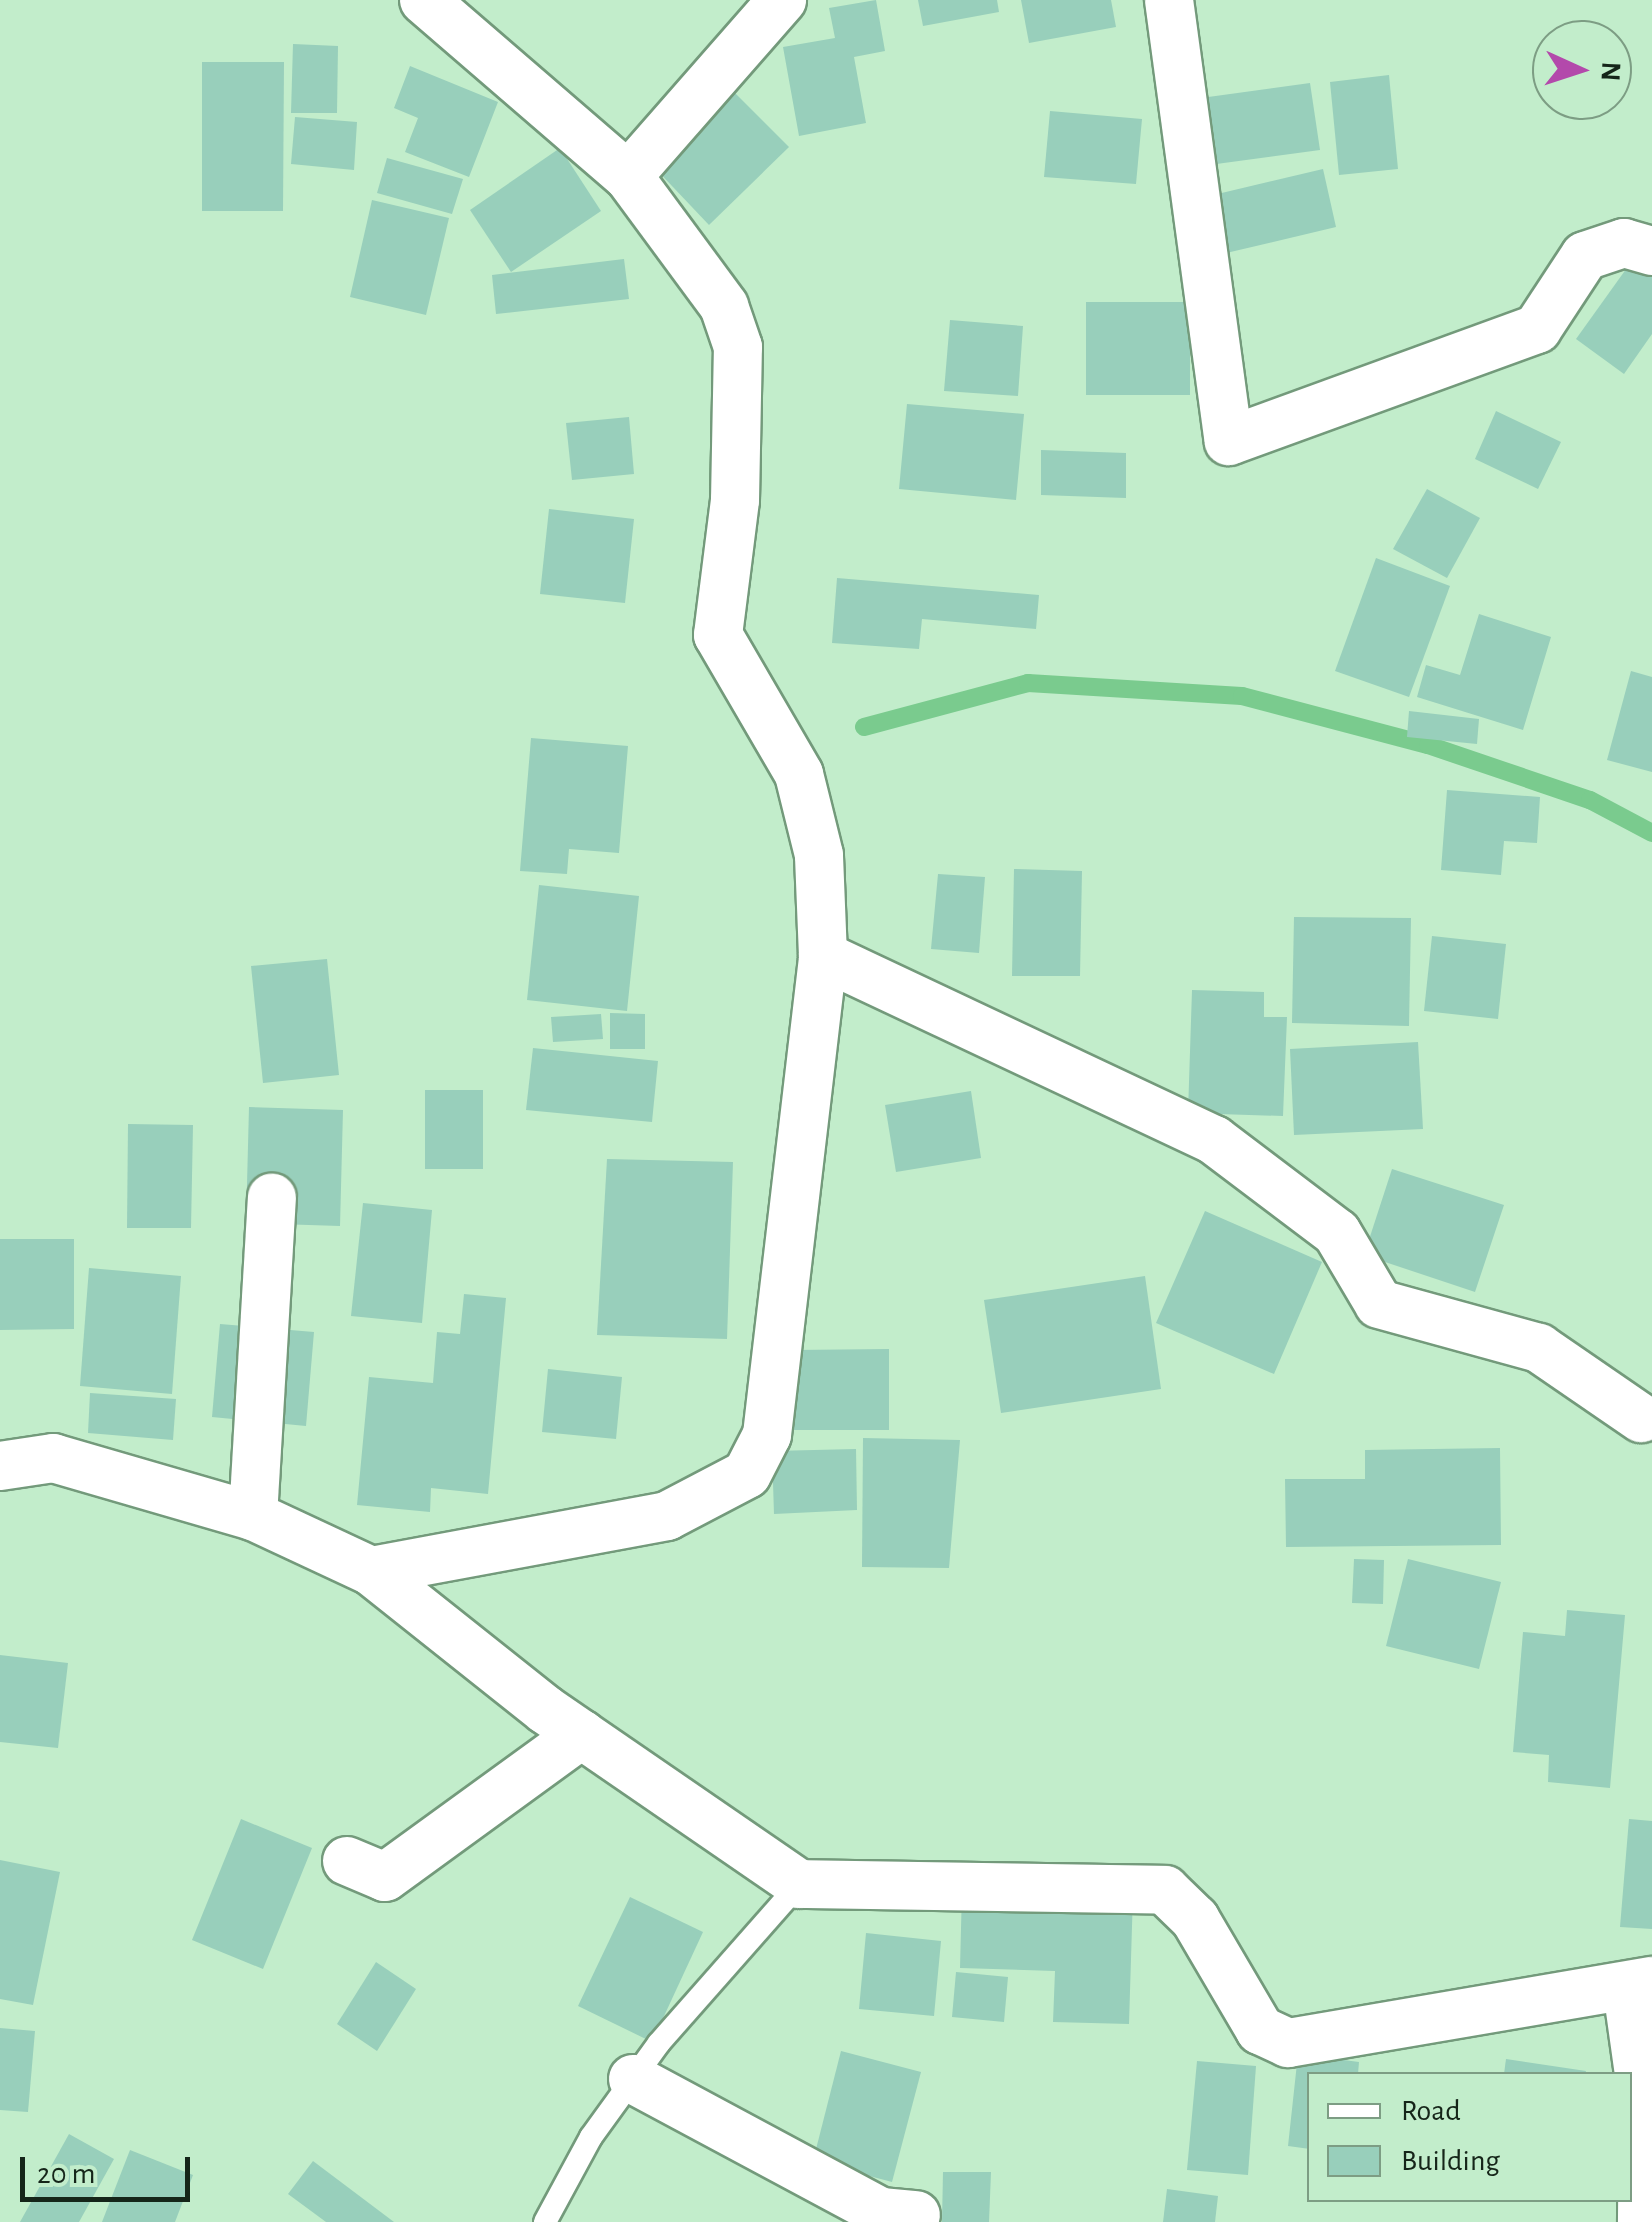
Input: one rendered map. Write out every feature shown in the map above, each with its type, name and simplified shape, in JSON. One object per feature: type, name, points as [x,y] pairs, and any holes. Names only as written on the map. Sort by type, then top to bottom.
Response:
[{"type":"street","points":[[371,1570],[667,1516],[726,1490],[761,1454],[823,956],[809,801],[718,635],[735,500],[738,347],[724,306],[628,176],[424,0]]},
{"type":"street","points":[[628,176],[782,0]]},
{"type":"street","points":[[1168,0],[1229,441],[1537,330],[1584,256],[1624,243],[1652,251]]},
{"type":"street","points":[[823,956],[1214,1140],[1337,1232],[1379,1304],[1539,1348],[1641,1418]]},
{"type":"street","points":[[253,1516],[272,1198]]},
{"type":"street","points":[[0,1466],[52,1458],[253,1516],[371,1570],[582,1734],[799,1884],[1153,1884],[1195,1918],[1260,2030],[1288,2043],[1640,1985],[1642,2222]]},
{"type":"street","points":[[347,1861],[385,1877],[582,1734]]},
{"type":"street","points":[[632,2079],[881,2212],[916,2216]]},
{"type":"lane","points":[[546,2222],[632,2079],[799,1884]]},
{"type":"building","points":[[876,0],[885,51],[854,57],[866,123],[799,136],[783,47],[835,38],[829,8]]},
{"type":"building","points":[[918,0],[997,0],[999,12],[923,26]]},
{"type":"building","points":[[1021,0],[1111,0],[1116,27],[1029,43]]},
{"type":"building","points":[[293,44],[338,46],[337,113],[291,113]]},
{"type":"building","points":[[202,62],[284,62],[283,211],[202,211]]},
{"type":"building","points":[[410,66],[498,102],[469,177],[405,152],[418,118],[394,108]]},
{"type":"building","points":[[1389,75],[1398,169],[1339,175],[1330,82]]},
{"type":"building","points":[[1310,83],[1320,150],[1209,165],[1201,98]]},
{"type":"building","points":[[733,91],[789,147],[709,225],[654,167]]},
{"type":"building","points":[[1050,111],[1142,119],[1136,184],[1044,177]]},
{"type":"building","points":[[295,117],[357,122],[354,170],[291,164]]},
{"type":"building","points":[[560,148],[601,211],[511,272],[470,210]]},
{"type":"building","points":[[387,158],[463,179],[452,214],[377,193]]},
{"type":"building","points":[[1323,169],[1336,227],[1222,254],[1209,196]]},
{"type":"building","points":[[372,200],[449,218],[426,315],[350,297]]},
{"type":"building","points":[[1634,258],[1652,272],[1652,334],[1624,374],[1576,339]]},
{"type":"building","points":[[624,259],[629,299],[496,314],[492,275]]},
{"type":"building","points":[[1086,302],[1190,302],[1190,395],[1086,395]]},
{"type":"building","points":[[950,320],[1023,326],[1018,396],[944,391]]},
{"type":"building","points":[[907,404],[1024,414],[1016,500],[899,489]]},
{"type":"building","points":[[1496,411],[1561,442],[1538,489],[1475,459]]},
{"type":"building","points":[[629,417],[634,474],[572,480],[566,423]]},
{"type":"building","points":[[1041,450],[1126,453],[1126,498],[1041,495]]},
{"type":"building","points":[[1427,489],[1480,518],[1447,578],[1393,549]]},
{"type":"building","points":[[549,509],[634,519],[625,603],[540,594]]},
{"type":"building","points":[[1376,558],[1450,586],[1409,697],[1335,671]]},
{"type":"building","points":[[837,578],[1039,595],[1036,629],[922,619],[919,649],[832,643]]},
{"type":"building","points":[[1479,614],[1551,637],[1523,730],[1417,697],[1426,665],[1460,675]]},
{"type":"building","points":[[1631,671],[1652,677],[1652,772],[1607,760]]},
{"type":"building","points":[[1409,711],[1479,719],[1477,744],[1407,737]]},
{"type":"building","points":[[531,738],[628,746],[619,853],[569,849],[567,874],[520,871]]},
{"type":"building","points":[[1447,790],[1540,797],[1537,843],[1504,841],[1501,875],[1441,870]]},
{"type":"building","points":[[1014,869],[1082,871],[1080,976],[1012,976]]},
{"type":"building","points":[[938,874],[985,877],[979,953],[931,949]]},
{"type":"building","points":[[539,885],[639,896],[627,1011],[527,1000]]},
{"type":"building","points":[[1294,917],[1411,918],[1409,1026],[1292,1023]]},
{"type":"building","points":[[1432,936],[1506,944],[1498,1019],[1424,1011]]},
{"type":"building","points":[[327,959],[339,1075],[263,1083],[251,966]]},
{"type":"building","points":[[1192,990],[1264,992],[1264,1017],[1287,1017],[1283,1116],[1188,1113]]},
{"type":"building","points":[[610,1013],[645,1014],[645,1049],[610,1049]]},
{"type":"building","points":[[601,1014],[603,1039],[553,1042],[551,1017]]},
{"type":"building","points":[[1418,1042],[1423,1129],[1294,1135],[1290,1049]]},
{"type":"building","points":[[533,1048],[658,1061],[652,1122],[526,1110]]},
{"type":"building","points":[[425,1090],[483,1090],[483,1169],[425,1169]]},
{"type":"building","points":[[971,1091],[981,1158],[896,1172],[885,1105]]},
{"type":"building","points":[[249,1107],[343,1110],[340,1226],[246,1223]]},
{"type":"building","points":[[128,1124],[193,1125],[191,1228],[127,1228]]},
{"type":"building","points":[[607,1159],[733,1162],[727,1339],[597,1335]]},
{"type":"building","points":[[1392,1169],[1504,1205],[1475,1292],[1364,1255]]},
{"type":"building","points":[[363,1203],[432,1210],[422,1323],[351,1316]]},
{"type":"building","points":[[1205,1211],[1322,1262],[1274,1374],[1156,1323]]},
{"type":"building","points":[[0,1239],[74,1239],[74,1329],[0,1330]]},
{"type":"building","points":[[89,1268],[181,1276],[172,1394],[80,1386]]},
{"type":"building","points":[[1145,1276],[1161,1389],[1001,1413],[984,1300]]},
{"type":"building","points":[[464,1294],[506,1298],[488,1494],[431,1488],[430,1512],[357,1505],[369,1377],[433,1383],[437,1332],[460,1334]]},
{"type":"building","points":[[220,1324],[314,1332],[306,1426],[212,1417]]},
{"type":"building","points":[[889,1349],[889,1430],[793,1430],[794,1350]]},
{"type":"building","points":[[548,1369],[622,1377],[616,1439],[542,1432]]},
{"type":"building","points":[[90,1393],[176,1399],[173,1440],[88,1433]]},
{"type":"building","points":[[863,1438],[960,1440],[949,1568],[862,1567]]},
{"type":"building","points":[[1500,1448],[1501,1545],[1286,1547],[1285,1479],[1365,1479],[1365,1450]]},
{"type":"building","points":[[856,1449],[857,1510],[774,1514],[772,1451]]},
{"type":"building","points":[[1354,1559],[1384,1560],[1383,1604],[1352,1603]]},
{"type":"building","points":[[1408,1559],[1501,1582],[1479,1669],[1386,1646]]},
{"type":"building","points":[[1567,1610],[1625,1615],[1610,1788],[1548,1782],[1549,1755],[1513,1752],[1523,1632],[1565,1636]]},
{"type":"building","points":[[0,1655],[68,1663],[58,1748],[0,1742]]},
{"type":"building","points":[[241,1819],[312,1848],[263,1969],[192,1940]]},
{"type":"building","points":[[1629,1819],[1652,1821],[1652,1929],[1620,1927]]},
{"type":"building","points":[[0,1860],[60,1872],[33,2005],[0,1999]]},
{"type":"building","points":[[962,1889],[1133,1894],[1129,2024],[1053,2022],[1055,1971],[960,1968]]},
{"type":"building","points":[[630,1897],[703,1932],[652,2042],[578,2006]]},
{"type":"building","points":[[866,1933],[941,1941],[934,2016],[859,2009]]},
{"type":"building","points":[[376,1962],[416,1989],[377,2051],[337,2024]]},
{"type":"building","points":[[956,1972],[1008,1977],[1004,2022],[952,2017]]},
{"type":"building","points":[[0,2028],[35,2031],[28,2112],[0,2110]]},
{"type":"building","points":[[841,2051],[921,2072],[892,2182],[813,2161]]},
{"type":"building","points":[[1298,2054],[1359,2062],[1358,2072],[1307,2072],[1307,2149],[1288,2146]]},
{"type":"building","points":[[1506,2059],[1586,2071],[1586,2072],[1504,2072]]},
{"type":"building","points":[[1197,2061],[1256,2066],[1248,2175],[1187,2170]]},
{"type":"building","points":[[69,2134],[114,2159],[79,2222],[20,2222]]},
{"type":"building","points":[[130,2150],[193,2175],[175,2222],[102,2222]]},
{"type":"building","points":[[313,2161],[394,2222],[326,2222],[288,2194]]},
{"type":"building","points":[[943,2172],[991,2172],[989,2222],[942,2222]]},
{"type":"building","points":[[1167,2189],[1218,2196],[1215,2222],[1163,2222]]},
{"type":"waterway","points":[[864,727],[1028,683],[1242,696],[1428,745],[1590,800],[1652,833]]}]
